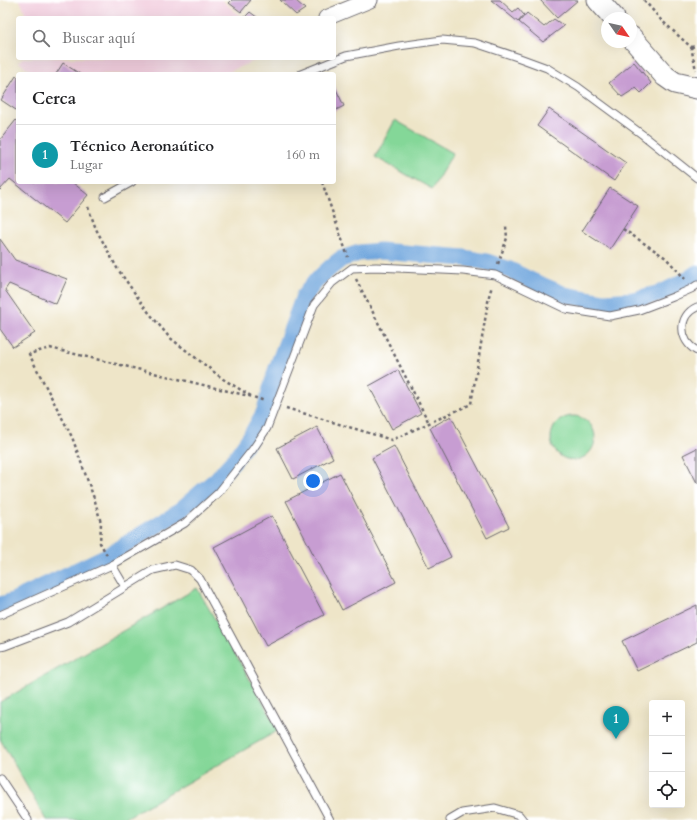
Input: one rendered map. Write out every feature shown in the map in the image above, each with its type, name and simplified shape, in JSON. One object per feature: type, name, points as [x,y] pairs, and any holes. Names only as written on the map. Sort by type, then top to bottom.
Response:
[{"type":"main road","points":[[598,0],[609,12]]},
{"type":"main road","points":[[637,44],[664,76],[674,83],[697,88]]},
{"type":"street","points":[[331,16],[370,0]]},
{"type":"lane","points":[[306,72],[346,56],[399,46],[442,40],[475,43],[517,56],[547,68],[578,87],[637,130],[697,178]]},
{"type":"lane","points":[[105,197],[128,184]]},
{"type":"lane","points":[[0,615],[111,562],[185,524],[219,492],[253,449],[267,428],[314,305],[332,283],[352,268],[376,267],[463,271],[495,275],[566,309],[610,316],[640,310],[691,289],[697,285]]},
{"type":"lane","points":[[697,307],[688,313],[684,319],[682,327],[686,342],[691,348],[697,351]]},
{"type":"lane","points":[[111,562],[125,587]]},
{"type":"lane","points":[[0,647],[68,622],[152,570],[175,565],[191,570],[200,579],[330,820]]},
{"type":"lane","points":[[0,778],[28,820]]},
{"type":"lane","points":[[450,820],[462,813],[495,808],[519,815],[523,820]]},
{"type":"path","points":[[644,0],[661,20],[691,47],[697,76]]},
{"type":"path","points":[[691,47],[697,46]]},
{"type":"path","points":[[323,184],[349,260]]},
{"type":"path","points":[[88,207],[96,229],[117,268],[146,309],[169,337],[223,379],[253,397]]},
{"type":"path","points":[[500,258],[507,238],[506,226]]},
{"type":"path","points":[[623,229],[666,258],[684,277]]},
{"type":"path","points":[[352,268],[359,285],[429,423]]},
{"type":"path","points":[[276,405],[392,440],[471,404],[489,296],[495,275]]},
{"type":"path","points":[[111,562],[100,543],[101,523],[95,501],[72,437],[29,354],[50,348],[262,400]]},
{"type":"shaded area","points":[[20,0],[222,0],[240,16],[26,16]]},
{"type":"shaded area","points":[[21,60],[256,60],[228,72],[32,72],[19,62]]},
{"type":"green space","points":[[395,120],[453,153],[432,189],[375,157]]},
{"type":"green space","points":[[573,416],[585,420],[591,426],[595,438],[591,450],[585,456],[573,460],[561,456],[555,450],[551,438],[555,426],[561,420]]},
{"type":"green space","points":[[197,588],[279,730],[122,820],[46,820],[0,739],[0,702]]},
{"type":"building","points":[[232,0],[251,0],[241,12],[229,3]]},
{"type":"building","points":[[280,0],[295,0],[305,9],[296,15]]},
{"type":"building","points":[[491,0],[500,0],[513,12],[518,8],[524,15],[518,22]]},
{"type":"building","points":[[540,0],[578,0],[557,18]]},
{"type":"building","points":[[250,12],[255,16],[246,16]]},
{"type":"building","points":[[527,13],[544,27],[554,19],[564,26],[543,42],[519,22]]},
{"type":"building","points":[[634,62],[651,83],[641,93],[636,88],[622,97],[609,83]]},
{"type":"building","points":[[63,63],[77,72],[57,72]]},
{"type":"building","points":[[16,76],[16,110],[1,100]]},
{"type":"building","points":[[336,89],[344,106],[336,110]]},
{"type":"building","points":[[549,109],[626,163],[614,181],[537,126]]},
{"type":"building","points":[[16,120],[16,184],[10,179],[0,190],[0,140]]},
{"type":"building","points":[[16,184],[74,184],[88,195],[65,223]]},
{"type":"building","points":[[610,188],[638,206],[610,249],[582,231]]},
{"type":"building","points":[[0,239],[15,260],[67,279],[56,304],[9,284],[5,290],[35,333],[13,347],[0,329]]},
{"type":"building","points":[[398,370],[421,413],[392,429],[369,386]]},
{"type":"building","points":[[451,416],[509,527],[487,538],[430,428]]},
{"type":"building","points":[[317,427],[333,458],[293,479],[277,448]]},
{"type":"building","points":[[394,446],[451,557],[429,568],[372,458]]},
{"type":"building","points":[[697,448],[697,483],[683,455]]},
{"type":"building","points":[[340,473],[396,582],[342,610],[286,501]]},
{"type":"building","points":[[272,516],[324,615],[266,646],[214,547]]},
{"type":"building","points":[[697,605],[697,642],[637,671],[622,641]]},
{"type":"waterway","points":[[0,605],[13,601],[109,555],[178,512],[217,479],[234,460],[251,436],[264,413],[276,371],[304,296],[315,282],[341,259],[359,253],[380,251],[465,258],[487,262],[510,270],[565,295],[605,302],[633,300],[661,293],[687,280],[697,273]]},
{"type":"place","name":"Técnico Aeronaútico","points":[[616,739]]}]
